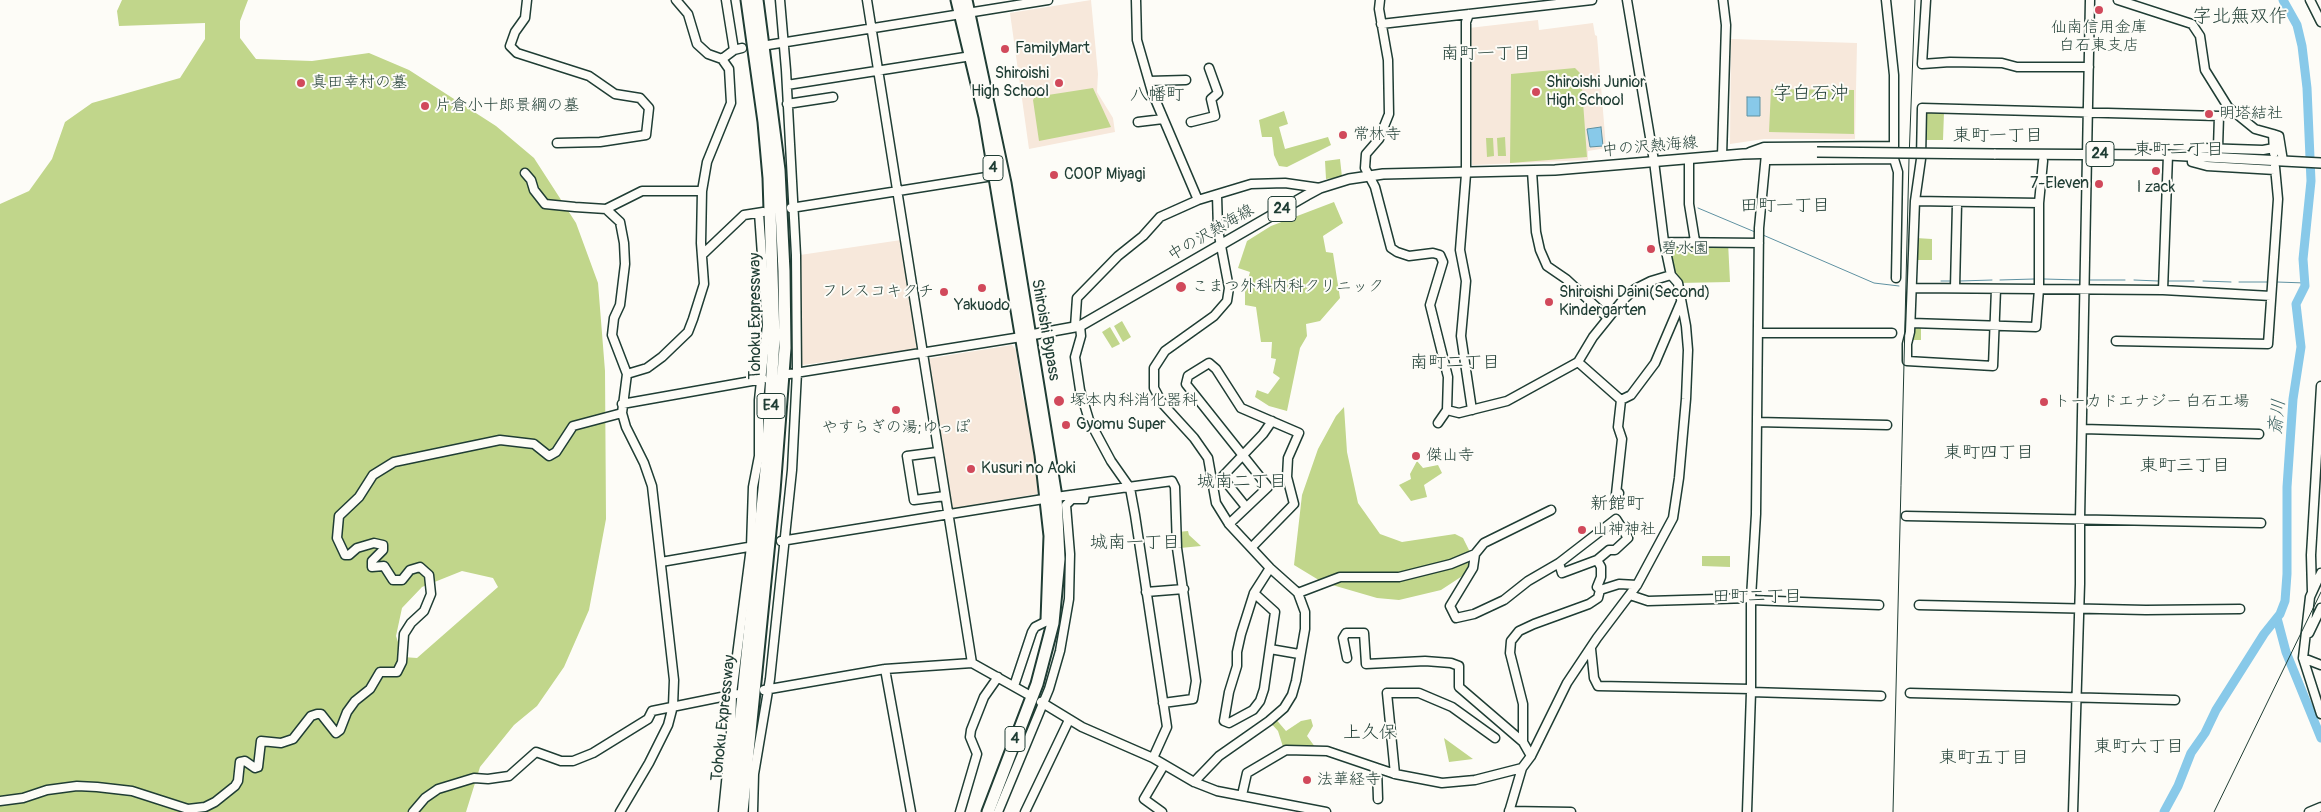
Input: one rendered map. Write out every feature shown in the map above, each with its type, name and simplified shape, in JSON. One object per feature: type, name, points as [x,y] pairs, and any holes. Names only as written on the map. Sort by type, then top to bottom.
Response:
[{"type":"highway","name":"Tohoku Expressway","points":[[731,812],[767,460],[774,338],[769,178],[764,122],[747,0]]},
{"type":"highway","name":"Tohoku Expressway","points":[[742,812],[774,491],[785,348],[784,271],[779,170],[758,0]]},
{"type":"highway","name":"Shiroishi Bypass","points":[[957,0],[965,8],[984,117],[999,175],[1052,497],[1059,558],[1053,623],[1041,666],[1031,700],[988,812]]},
{"type":"highway","name":"Shiroishi Bypass","points":[[1041,666],[1047,621],[1052,497]]},
{"type":"main road","name":"中の沢熱海線","points":[[1025,336],[1078,326],[1320,188],[1368,175],[1532,171],[1743,154],[1766,157],[1817,152],[2168,155],[2321,163]]},
{"type":"street","points":[[526,0],[524,18],[515,32],[510,46],[517,53],[589,76],[615,94],[640,98],[649,108],[646,136],[600,142],[557,143]]},
{"type":"street","points":[[627,374],[647,368],[662,357],[688,332],[704,284],[702,192],[710,151],[731,103],[730,69],[722,59],[708,54],[697,44],[688,14],[676,0]]},
{"type":"street","points":[[722,59],[738,49],[726,0]]},
{"type":"street","points":[[753,812],[754,774],[792,470],[796,255],[785,42],[780,0]]},
{"type":"street","points":[[867,0],[972,663]]},
{"type":"street","points":[[768,45],[871,28],[965,8],[1048,0]]},
{"type":"street","points":[[1136,0],[1137,40],[1149,80],[1163,119],[1198,200]]},
{"type":"street","points":[[1380,0],[1381,24],[1388,60],[1389,114],[1378,139],[1366,154],[1365,168],[1377,195],[1391,248],[1410,256],[1433,253],[1440,256],[1443,262],[1430,305],[1448,377],[1447,410],[1438,422]]},
{"type":"street","points":[[1381,24],[1469,14],[1549,2],[1592,0]]},
{"type":"street","points":[[1571,812],[1509,811],[1522,768],[1531,756],[1567,683],[1637,585],[1673,518],[1683,449],[1688,350],[1682,301],[1678,283],[1671,275],[1664,242],[1654,161],[1627,0]]},
{"type":"street","points":[[1722,156],[1726,25],[1723,0]]},
{"type":"street","points":[[1886,0],[1894,75],[1894,159],[1898,172],[1896,278]]},
{"type":"street","points":[[1926,0],[1922,64],[2002,63],[2017,68],[2089,67]]},
{"type":"street","points":[[2074,812],[2090,0]]},
{"type":"street","points":[[2118,0],[2192,24],[2200,36],[2205,70],[2228,107],[2255,129],[2279,136],[2287,162]]},
{"type":"street","points":[[2310,0],[2321,22]]},
{"type":"street","points":[[1469,14],[1466,22],[1465,56],[1466,174],[1460,250],[1466,281],[1461,336],[1472,410]]},
{"type":"street","points":[[787,85],[965,57]]},
{"type":"street","points":[[1191,122],[1216,116],[1211,98],[1218,93],[1209,68]]},
{"type":"street","points":[[1149,80],[1186,80]]},
{"type":"street","points":[[787,104],[833,97]]},
{"type":"street","points":[[1996,289],[1993,366],[1907,361],[1911,323],[1915,201],[1921,160],[1922,108],[2219,116],[2218,148]]},
{"type":"street","points":[[1138,122],[1163,119]]},
{"type":"street","points":[[2116,341],[2268,344],[2278,199],[2275,168],[2207,166],[2192,162],[2192,156],[2194,151],[2218,148],[2274,150],[2273,134]]},
{"type":"street","points":[[1743,154],[1764,148],[1894,146]]},
{"type":"street","points":[[2163,290],[2168,155]]},
{"type":"street","points":[[1748,812],[1751,599],[1756,514],[1759,237],[1766,157],[1894,159]]},
{"type":"street","points":[[1689,159],[1689,204],[1696,241]]},
{"type":"street","points":[[1911,323],[2036,327],[2039,289],[2038,203],[2043,161]]},
{"type":"street","points":[[1532,171],[1536,232],[1540,250],[1547,266],[1566,278],[1608,318]]},
{"type":"street","points":[[525,173],[532,180],[534,190],[545,204],[606,209],[642,192],[702,192]]},
{"type":"street","points":[[784,209],[999,175]]},
{"type":"street","points":[[1153,758],[1167,727],[1130,488],[1111,461],[1089,420],[1082,397],[1075,357],[1080,336],[1077,298],[1118,256],[1143,236],[1160,217],[1198,200],[1251,184],[1284,183],[1320,188]]},
{"type":"street","points":[[1194,782],[1219,756],[1269,721],[1284,708],[1292,695],[1305,629],[1305,612],[1298,593],[1270,568],[1252,546],[1229,524],[1216,503],[1208,458],[1194,438],[1162,402],[1154,388],[1154,368],[1165,350],[1214,316],[1227,301],[1229,288],[1217,216],[1217,195]]},
{"type":"street","points":[[1915,201],[1956,204],[2038,203]]},
{"type":"street","points":[[1955,288],[1956,204]]},
{"type":"street","points":[[606,209],[620,222],[624,243],[625,264],[620,305],[614,318],[612,335],[627,374],[622,413],[626,427],[644,463],[652,486],[674,680],[673,706],[668,724],[656,750],[620,812]]},
{"type":"street","points":[[703,254],[744,216],[768,212]]},
{"type":"street","points":[[723,812],[753,546],[753,487],[759,456],[764,379],[767,325],[759,213]]},
{"type":"street","points":[[1664,242],[1759,237]]},
{"type":"street","points":[[1447,410],[1459,414],[1507,401],[1578,362],[1608,318],[1635,289],[1651,281],[1671,275]]},
{"type":"street","points":[[1912,288],[2163,290],[2271,296]]},
{"type":"street","points":[[1621,400],[1631,395],[1655,363],[1682,301]]},
{"type":"street","points":[[1758,333],[1892,333]]},
{"type":"street","points":[[793,373],[1025,336]]},
{"type":"street","points":[[1578,362],[1621,400]]},
{"type":"street","points":[[1229,524],[1268,487],[1186,384],[1188,376],[1209,363],[1216,369],[1241,408],[1299,433],[1288,458],[1287,477],[1294,504],[1252,546]]},
{"type":"street","points":[[622,404],[764,379]]},
{"type":"street","points":[[2321,386],[2318,482],[2311,555],[2312,592],[2305,658],[2321,714]]},
{"type":"street","points":[[1619,493],[1616,494],[1622,439],[1618,427],[1621,400]]},
{"type":"street","points":[[0,801],[23,798],[47,790],[77,786],[132,791],[188,809],[205,807],[215,802],[235,786],[238,781],[240,762],[245,761],[255,768],[258,767],[261,741],[281,743],[293,740],[311,716],[317,714],[321,714],[336,733],[340,730],[347,712],[355,701],[370,689],[380,672],[397,672],[402,662],[404,634],[411,623],[424,611],[431,594],[429,575],[420,567],[410,570],[402,580],[393,580],[384,566],[372,567],[372,561],[383,550],[383,545],[374,543],[357,548],[349,555],[345,555],[337,538],[339,516],[360,497],[372,475],[394,462],[500,440],[534,444],[549,456],[556,452],[573,426],[622,413]]},
{"type":"street","points":[[1246,507],[1222,477],[1272,421]]},
{"type":"street","points":[[1756,422],[1887,425]]},
{"type":"street","points":[[2083,430],[2259,434]]},
{"type":"street","points":[[938,452],[906,453],[914,504],[945,496]]},
{"type":"street","points":[[783,541],[1052,497],[1172,481],[1175,487],[1175,529],[1196,681],[1193,699],[1163,703]]},
{"type":"street","points":[[998,812],[1060,651],[1066,623],[1070,554],[1066,505],[1072,499],[1084,499],[1084,493]]},
{"type":"street","points":[[1298,593],[1340,577],[1399,577],[1451,564],[1475,554],[1484,543],[1550,510]]},
{"type":"street","points":[[1906,516],[2261,523]]},
{"type":"street","points":[[1475,554],[1473,568],[1450,606],[1456,618],[1464,618],[1493,606],[1528,581],[1559,563],[1616,519],[1628,538],[1615,550],[1609,550],[1597,560],[1562,573],[1559,563]]},
{"type":"street","points":[[661,562],[753,546]]},
{"type":"street","points":[[1523,742],[1523,704],[1510,653],[1511,641],[1519,631],[1589,604],[1598,598],[1600,590],[1597,587],[1601,567],[1597,560]]},
{"type":"street","points":[[1254,593],[1275,612],[1260,702],[1253,710],[1229,723],[1224,721],[1229,692],[1237,666],[1239,643],[1254,593],[1270,568]]},
{"type":"street","points":[[2312,592],[2321,573]]},
{"type":"street","points":[[1600,590],[1619,584],[1637,585]]},
{"type":"street","points":[[1146,592],[1184,588]]},
{"type":"street","points":[[1630,595],[1648,601],[1751,599],[1879,605]]},
{"type":"street","points":[[1919,605],[2146,610],[2240,609]]},
{"type":"street","points":[[2305,658],[2309,629],[2321,608]]},
{"type":"street","points":[[1014,686],[1032,632],[1035,627],[1047,621]]},
{"type":"street","points":[[1347,658],[1343,638],[1346,633],[1364,633],[1366,664],[1425,661],[1451,663],[1459,666],[1458,687],[1523,742],[1531,756]]},
{"type":"street","points":[[1591,648],[1594,678],[1598,686],[1880,696]]},
{"type":"street","points":[[1270,649],[1299,654]]},
{"type":"street","points":[[2305,658],[2321,666]]},
{"type":"street","points":[[765,690],[885,669],[972,663],[1029,695]]},
{"type":"street","points":[[885,669],[911,812]]},
{"type":"street","points":[[960,812],[977,754],[970,737],[971,730],[984,697],[998,677]]},
{"type":"street","points":[[1395,774],[1387,693],[1419,693],[1452,707],[1495,738]]},
{"type":"street","points":[[1910,693],[2175,700]]},
{"type":"street","points":[[413,812],[425,798],[438,789],[474,778],[488,779],[508,776],[536,752],[561,761],[585,757],[648,719],[652,711],[735,694]]},
{"type":"street","points":[[1040,702],[1069,720],[1153,758],[1194,782],[1217,791],[1326,812]]},
{"type":"street","points":[[1025,812],[1069,720]]},
{"type":"street","points":[[1242,795],[1248,773],[1286,750],[1327,751],[1395,774],[1449,783],[1475,780],[1522,768]]},
{"type":"street","points":[[1162,812],[1144,799],[1164,765]]},
{"type":"street","points":[[1377,768],[1378,799]]},
{"type":"street","points":[[2309,812],[2321,807]]},
{"type":"shaded area","name":"Shiroishi High School","points":[[1091,0],[1098,74],[1097,92],[1113,118],[1115,132],[1029,149],[1010,13]]},
{"type":"shaded area","name":"Shiroishi Junior High School","points":[[1538,20],[1539,30],[1593,23],[1595,35],[1597,36],[1606,148],[1588,151],[1588,160],[1472,165],[1469,28]]},
{"type":"shaded area","points":[[1731,39],[1857,43],[1855,139],[1764,139],[1730,144]]},
{"type":"shaded area","points":[[901,240],[918,349],[802,365],[800,255]]},
{"type":"shaded area","points":[[1012,345],[1016,350],[1022,395],[1029,416],[1038,472],[1037,494],[951,509],[926,359]]},
{"type":"green space","points":[[122,0],[248,0],[240,21],[240,38],[256,59],[312,61],[369,53],[409,70],[496,126],[534,158],[576,223],[598,283],[605,371],[606,519],[589,610],[564,667],[537,706],[514,725],[480,767],[466,812],[0,812],[0,204],[29,191],[52,159],[65,122],[92,103],[180,78],[205,39],[205,23],[119,26],[117,11]],"holes":[[[462,571],[493,578],[498,587],[417,658],[403,657],[396,636],[402,608],[422,587]]]},
{"type":"green space","points":[[1575,68],[1581,74],[1587,157],[1510,163],[1511,74]]},
{"type":"green space","points":[[1093,88],[1111,127],[1039,141],[1033,100],[1035,97]]},
{"type":"green space","points":[[1771,89],[1854,90],[1854,134],[1769,132]]},
{"type":"green space","points":[[1284,111],[1288,124],[1279,127],[1285,149],[1328,137],[1331,145],[1287,167],[1279,166],[1274,155],[1272,137],[1262,137],[1259,120]]},
{"type":"green space","points":[[1928,112],[1944,112],[1943,140],[1925,140],[1925,115]]},
{"type":"green space","points":[[1505,137],[1506,156],[1498,156],[1497,138]]},
{"type":"green space","points":[[1486,138],[1493,138],[1494,156],[1487,157]]},
{"type":"green space","points":[[1340,159],[1342,177],[1326,179],[1325,161]]},
{"type":"green space","points":[[1334,202],[1343,223],[1323,236],[1326,252],[1333,253],[1340,298],[1320,321],[1306,324],[1307,336],[1300,348],[1287,411],[1269,406],[1255,397],[1257,390],[1268,394],[1280,378],[1273,373],[1276,359],[1271,358],[1272,342],[1261,342],[1256,307],[1245,305],[1245,290],[1250,272],[1238,268],[1247,241],[1271,226]]},
{"type":"green space","points":[[1916,238],[1932,239],[1932,260],[1915,260]]},
{"type":"green space","points":[[1664,242],[1728,242],[1730,282],[1678,283],[1671,275]]},
{"type":"green space","points":[[1122,321],[1131,337],[1123,342],[1114,326]]},
{"type":"green space","points":[[1913,325],[1921,326],[1921,340],[1911,340]]},
{"type":"green space","points":[[1110,327],[1120,344],[1112,348],[1102,332]]},
{"type":"green space","points":[[1344,407],[1347,452],[1358,503],[1380,534],[1402,542],[1455,534],[1463,538],[1470,552],[1473,569],[1441,590],[1399,600],[1377,598],[1322,582],[1294,565],[1302,495],[1318,449],[1336,416]]},
{"type":"green space","points":[[1417,461],[1423,468],[1438,465],[1442,473],[1424,485],[1427,497],[1411,501],[1399,485],[1411,479],[1410,474]]},
{"type":"green space","points":[[1188,531],[1189,535],[1201,546],[1180,548],[1178,532]]},
{"type":"green space","points":[[1702,556],[1730,556],[1730,567],[1702,566]]},
{"type":"green space","points":[[1274,717],[1286,731],[1301,721],[1311,719],[1313,726],[1307,736],[1318,751],[1284,750],[1278,731],[1269,721]]},
{"type":"green space","points":[[1444,738],[1473,759],[1449,762]]},
{"type":"water","points":[[1747,97],[1760,97],[1760,116],[1747,116]]},
{"type":"water","points":[[1601,127],[1603,146],[1590,147],[1587,129]]},
{"type":"waterway","name":"斎川","points":[[2164,812],[2178,786],[2191,753],[2264,634],[2280,614],[2285,601],[2287,574],[2287,487],[2293,399],[2301,347],[2296,304],[2305,286],[2303,259],[2311,181],[2307,88],[2302,46],[2297,25],[2283,0]]},
{"type":"waterway","points":[[1698,208],[1755,232]]},
{"type":"waterway","points":[[1763,235],[1874,283],[1899,286]]},
{"type":"waterway","points":[[2000,280],[2034,279]]},
{"type":"waterway","points":[[2044,279],[2080,280]]},
{"type":"waterway","points":[[1960,281],[1992,280]]},
{"type":"waterway","points":[[2089,280],[2125,280]]},
{"type":"waterway","points":[[2134,280],[2158,281]]},
{"type":"waterway","points":[[1941,281],[1951,281]]},
{"type":"waterway","points":[[2168,281],[2194,281]]},
{"type":"waterway","points":[[2203,281],[2231,282]]},
{"type":"waterway","points":[[2239,282],[2267,282]]},
{"type":"waterway","points":[[2277,282],[2305,283]]},
{"type":"waterway","points":[[2277,618],[2286,652],[2321,738]]},
{"type":"railway","points":[[1893,812],[1909,159],[1915,0]]},
{"type":"railway","points":[[2214,812],[2321,592]]},
{"type":"place","name":"仙南信用金庫 白石東支店","points":[[2099,10]]},
{"type":"place","name":"FamilyMart","points":[[1005,49]]},
{"type":"place","name":"真田幸村の墓","points":[[301,83]]},
{"type":"place","name":"Shiroishi High School","points":[[1059,83]]},
{"type":"place","name":"Shiroishi Junior High School","points":[[1536,92]]},
{"type":"place","name":"片倉小十郎景綱の墓","points":[[425,106]]},
{"type":"place","name":"明塔結社","points":[[2209,114]]},
{"type":"place","name":"常林寺","points":[[1343,135]]},
{"type":"place","name":"I zack","points":[[2156,171]]},
{"type":"place","name":"COOP Miyagi","points":[[1054,175]]},
{"type":"place","name":"7-Eleven","points":[[2099,184]]},
{"type":"place","name":"碧水園","points":[[1651,249]]},
{"type":"place","name":"こまつ外科内科クリニック","points":[[1181,287]]},
{"type":"place","name":"Yakuodo","points":[[982,288]]},
{"type":"place","name":"フレスコキクチ","points":[[944,292]]},
{"type":"place","name":"Shiroishi Daini(Second) Kindergarten","points":[[1549,302]]},
{"type":"place","name":"塚本内科消化器科","points":[[1059,401]]},
{"type":"place","name":"トーカドエナジー 白石工場","points":[[2044,402]]},
{"type":"place","name":"やすらぎの湯;ゆっぽ","points":[[896,410]]},
{"type":"place","name":"Gyomu Super","points":[[1066,425]]},
{"type":"place","name":"傑山寺","points":[[1416,456]]},
{"type":"place","name":"Kusuri no Aoki","points":[[971,469]]},
{"type":"place","name":"山神神社","points":[[1582,530]]},
{"type":"place","name":"法華経寺","points":[[1307,780]]},
{"type":"district","name":"字北無双作","points":[[2240,17]]},
{"type":"district","name":"南町一丁目","points":[[1486,54]]},
{"type":"district","name":"字白石沖","points":[[1811,94]]},
{"type":"district","name":"八幡町","points":[[1157,95]]},
{"type":"district","name":"東町一丁目","points":[[1998,136]]},
{"type":"district","name":"東町二丁目","points":[[2179,150]]},
{"type":"district","name":"田町一丁目","points":[[1785,206]]},
{"type":"district","name":"南町二丁目","points":[[1455,363]]},
{"type":"district","name":"東町四丁目","points":[[1989,453]]},
{"type":"district","name":"東町三丁目","points":[[2185,466]]},
{"type":"district","name":"城南二丁目","points":[[1242,482]]},
{"type":"district","name":"新館町","points":[[1617,504]]},
{"type":"district","name":"城南一丁目","points":[[1135,543]]},
{"type":"district","name":"田町二丁目","points":[[1757,597]]},
{"type":"district","name":"上久保","points":[[1370,733]]},
{"type":"district","name":"東町六丁目","points":[[2139,747]]},
{"type":"district","name":"東町五丁目","points":[[1984,758]]}]
